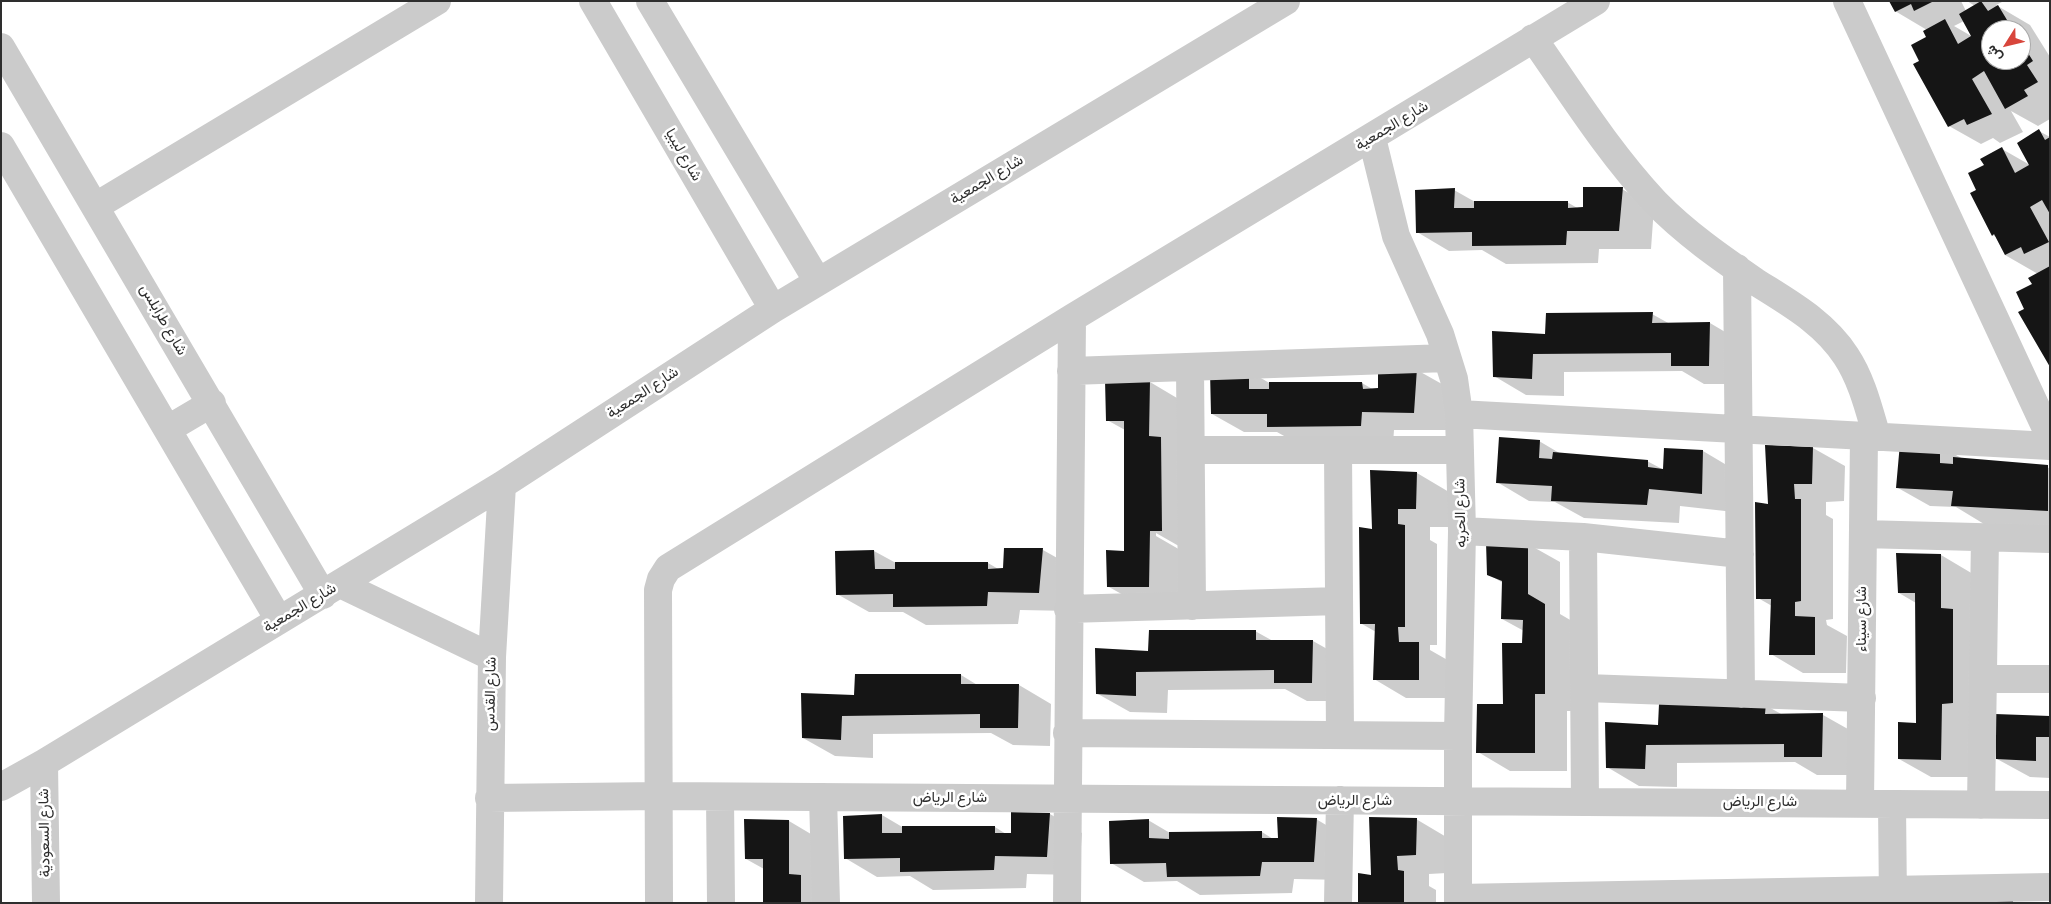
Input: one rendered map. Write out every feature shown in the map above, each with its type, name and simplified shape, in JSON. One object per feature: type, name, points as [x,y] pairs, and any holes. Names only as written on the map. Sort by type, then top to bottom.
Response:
[{"type":"street","points":[[96,206],[437,1]]},
{"type":"street","name":"شارع ليبيا","points":[[593,1],[773,308]]},
{"type":"street","points":[[650,1],[818,282]]},
{"type":"street","name":"شارع الجمعية","points":[[1,787],[44,763],[502,486],[773,308],[1286,1]]},
{"type":"street","name":"شارع الجمعية","points":[[660,796],[658,590],[661,578],[668,568],[1072,318],[1596,1]]},
{"type":"street","points":[[1847,1],[2050,436]]},
{"type":"street","name":"شارع سيناء","points":[[1533,38],[1613,151],[1656,202],[1705,247],[1802,311],[1826,332],[1846,356],[1860,384],[1871,436],[1863,534],[1860,803]]},
{"type":"street","name":"شارع طرابلس","points":[[1,47],[212,403],[331,590]]},
{"type":"street","name":"شارع الحريه","points":[[1372,138],[1396,236],[1440,334],[1459,414],[1462,531],[1458,736],[1458,900]]},
{"type":"street","points":[[1,146],[279,620]]},
{"type":"street","points":[[1737,268],[1741,694]]},
{"type":"street","points":[[1067,903],[1066,733],[1072,318]]},
{"type":"street","points":[[1071,370],[1447,358]]},
{"type":"street","points":[[1190,367],[1192,606]]},
{"type":"street","points":[[168,429],[212,403]]},
{"type":"street","points":[[1459,414],[2050,446]]},
{"type":"street","points":[[1192,450],[1460,450]]},
{"type":"street","points":[[1338,450],[1340,735]]},
{"type":"street","name":"شارع القدس","points":[[489,903],[492,657],[502,486]]},
{"type":"street","points":[[1462,531],[1583,536],[1740,554]]},
{"type":"street","points":[[1863,534],[2050,539]]},
{"type":"street","points":[[1583,536],[1586,688],[1585,802]]},
{"type":"street","points":[[1981,805],[1985,537]]},
{"type":"street","points":[[331,590],[492,657]]},
{"type":"street","points":[[1068,609],[1339,601]]},
{"type":"street","points":[[1983,679],[2050,678]]},
{"type":"street","points":[[1586,688],[1862,698]]},
{"type":"street","points":[[1066,733],[1458,736]]},
{"type":"street","name":"شارع السعودية","points":[[44,763],[46,903]]},
{"type":"street","points":[[659,903],[660,796]]},
{"type":"street","name":"شارع الرياض","points":[[489,798],[660,796],[2050,805]]},
{"type":"street","points":[[720,797],[721,903]]},
{"type":"street","points":[[823,797],[826,903]]},
{"type":"street","points":[[1338,903],[1340,800]]},
{"type":"street","points":[[1892,804],[1893,897]]},
{"type":"street","points":[[1458,900],[1947,896],[2050,888]]},
{"type":"building","points":[[1889,1],[1934,1],[1914,11],[1911,4],[1895,12]]},
{"type":"building","points":[[1981,1],[1988,11],[1998,5],[2007,20],[1981,20],[1981,70],[2030,70],[2038,82],[2024,90],[2028,96],[2005,109],[1984,71],[1972,79],[1992,114],[1967,125],[1964,119],[1948,127],[1913,64],[1919,61],[1911,45],[1926,37],[1923,31],[1945,19],[1958,44],[1971,36],[1959,14]]},
{"type":"building","points":[[2039,129],[2045,140],[2050,137],[2050,214],[2042,200],[2030,207],[2049,242],[2024,254],[2021,247],[2005,255],[1994,234],[1992,236],[1970,193],[1976,190],[1968,173],[1984,165],[1980,159],[2002,147],[2015,173],[2029,165],[2017,143]]},
{"type":"building","points":[[1583,187],[1623,187],[1619,231],[1567,231],[1566,245],[1472,246],[1472,232],[1416,233],[1415,190],[1455,188],[1454,208],[1474,208],[1474,201],[1568,201],[1568,208],[1583,207]]},
{"type":"building","points":[[2050,266],[2050,367],[2018,312],[2024,309],[2016,292],[2032,284],[2028,278]]},
{"type":"building","points":[[1653,312],[1652,323],[1710,322],[1709,366],[1671,366],[1671,353],[1533,354],[1532,379],[1493,377],[1492,331],[1545,334],[1546,313]]},
{"type":"building","points":[[1378,368],[1417,368],[1414,413],[1362,412],[1361,426],[1267,427],[1267,414],[1211,414],[1210,371],[1249,370],[1249,389],[1269,389],[1269,382],[1362,382],[1363,389],[1378,388]]},
{"type":"building","points":[[1105,380],[1150,381],[1149,436],[1161,437],[1162,531],[1150,531],[1149,587],[1107,587],[1106,550],[1124,551],[1124,421],[1106,421]]},
{"type":"building","points":[[1499,437],[1540,440],[1539,458],[1552,459],[1553,452],[1648,460],[1648,467],[1663,469],[1664,448],[1703,450],[1702,494],[1649,489],[1647,505],[1551,501],[1552,486],[1496,483]]},
{"type":"building","points":[[1900,443],[1940,445],[1940,463],[1953,464],[1953,457],[2048,465],[2048,511],[1951,506],[1953,491],[1896,488]]},
{"type":"building","points":[[1765,445],[1813,447],[1812,484],[1794,484],[1795,499],[1801,499],[1801,601],[1795,602],[1795,616],[1815,617],[1815,655],[1769,655],[1771,599],[1756,599],[1755,502],[1768,504]]},
{"type":"building","points":[[1370,470],[1417,472],[1416,509],[1398,509],[1398,524],[1405,525],[1405,627],[1398,627],[1399,642],[1419,642],[1419,680],[1373,680],[1375,624],[1360,624],[1359,527],[1372,529]]},
{"type":"building","points":[[1486,542],[1528,542],[1528,594],[1545,604],[1545,694],[1535,694],[1535,753],[1476,753],[1477,704],[1503,704],[1502,643],[1522,643],[1523,620],[1501,619],[1502,581],[1487,575]]},
{"type":"building","points":[[1004,548],[1043,548],[1039,593],[988,592],[987,606],[893,607],[893,594],[836,595],[835,551],[874,550],[875,569],[895,569],[895,562],[988,562],[988,569],[1003,568]]},
{"type":"building","points":[[1896,553],[1941,554],[1941,608],[1953,609],[1953,703],[1942,704],[1941,760],[1898,759],[1898,722],[1916,723],[1915,593],[1898,593]]},
{"type":"building","points":[[1149,630],[1256,630],[1256,640],[1313,640],[1312,683],[1274,683],[1274,670],[1136,672],[1136,696],[1096,694],[1095,648],[1148,651]]},
{"type":"building","points":[[855,674],[961,674],[961,684],[1019,684],[1018,728],[980,728],[980,714],[842,716],[841,740],[802,738],[801,693],[854,695]]},
{"type":"building","points":[[1766,703],[1765,714],[1823,713],[1822,757],[1784,757],[1784,744],[1646,745],[1645,769],[1606,768],[1605,722],[1658,725],[1659,704]]},
{"type":"building","points":[[1995,714],[2050,716],[2050,737],[2036,737],[2036,761],[1996,759]]},
{"type":"building","points":[[1011,812],[1050,813],[1047,857],[995,856],[994,870],[900,872],[900,858],[844,859],[843,816],[882,814],[882,833],[902,833],[902,826],[995,826],[995,833],[1011,833]]},
{"type":"building","points":[[1277,817],[1317,818],[1314,862],[1262,862],[1260,876],[1167,877],[1166,863],[1110,864],[1109,821],[1149,819],[1149,838],[1169,839],[1169,832],[1262,831],[1262,838],[1278,838]]},
{"type":"building","points":[[1369,817],[1417,818],[1416,855],[1397,856],[1398,870],[1404,871],[1404,903],[1358,903],[1358,873],[1371,875]]},
{"type":"building","points":[[744,819],[789,820],[789,874],[801,875],[801,903],[763,903],[763,859],[745,859]]},
{"type":"building","points":[[1968,896],[2013,898],[2013,903],[1968,903]]}]
